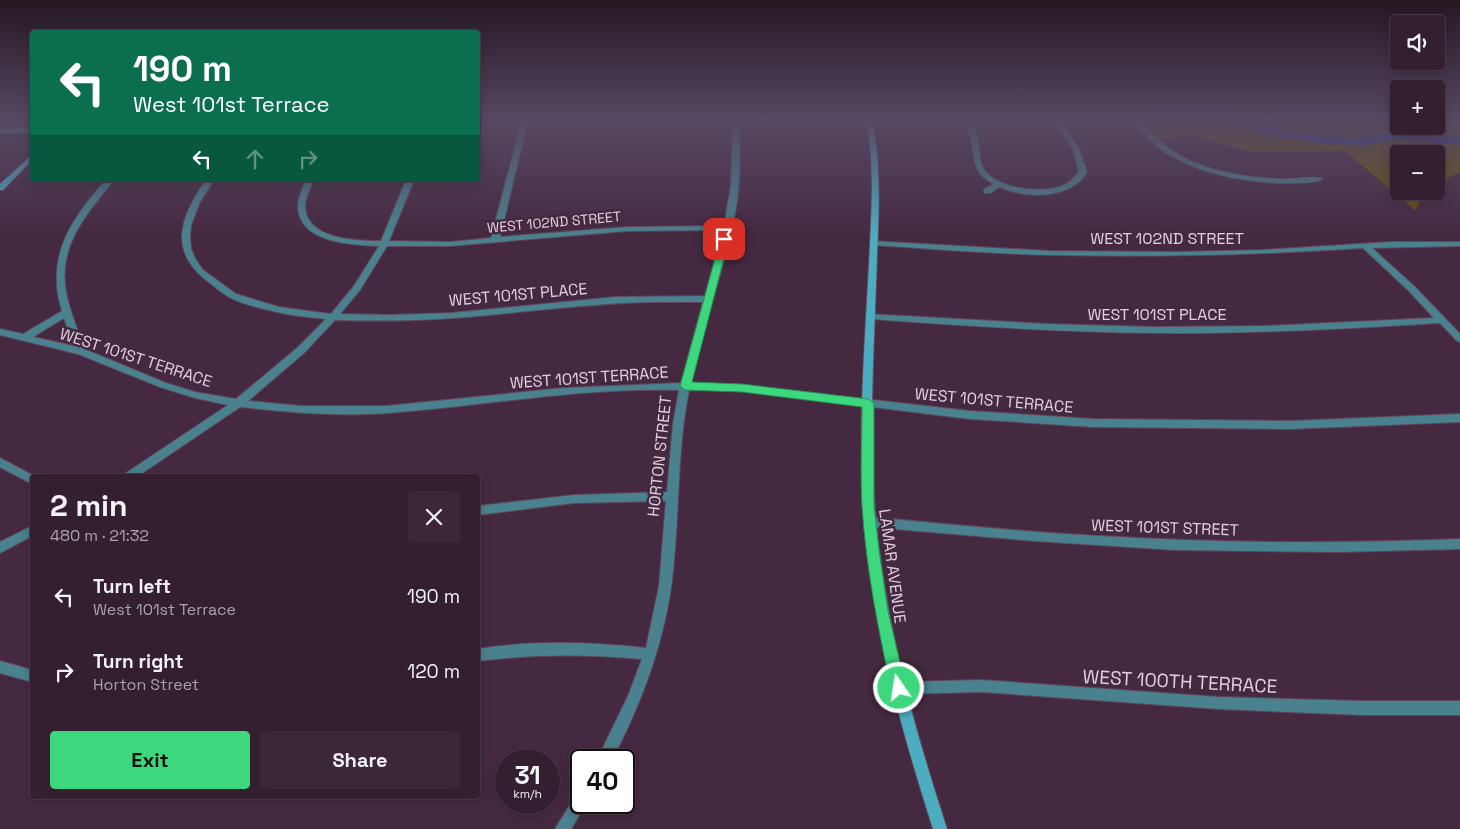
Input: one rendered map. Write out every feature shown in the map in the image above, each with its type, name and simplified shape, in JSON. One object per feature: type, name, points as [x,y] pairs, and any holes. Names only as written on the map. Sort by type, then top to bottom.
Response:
[{"type":"street","points":[[0,188],[30,159]]},
{"type":"street","points":[[495,240],[515,159]]},
{"type":"street","name":"HORTON STREET","points":[[610,749],[622,727],[650,654],[659,623],[665,585],[678,426],[685,386],[727,228],[735,186],[735,159]]},
{"type":"street","name":"LAMAR AVENUE","points":[[874,159],[876,170],[874,243],[866,452],[870,522],[882,611],[899,688],[940,829]]},
{"type":"street","points":[[977,159],[984,175],[999,184],[1013,190],[1048,192],[1070,187],[1080,180],[1083,172],[1080,159]]},
{"type":"street","points":[[1184,159],[1199,166],[1236,175],[1300,182],[1319,179]]},
{"type":"street","points":[[80,351],[61,287],[62,257],[76,222],[108,182]]},
{"type":"street","name":"WEST 101ST PLACE","points":[[209,182],[193,206],[186,229],[188,255],[205,278],[230,295],[268,309],[332,317],[409,318],[605,301],[708,299]]},
{"type":"street","name":"WEST 102ND STREET","points":[[309,182],[301,197],[300,204],[301,212],[309,225],[336,239],[352,243],[383,245],[450,244],[627,229],[727,228]]},
{"type":"street","points":[[133,474],[182,443],[237,403],[287,362],[332,317],[361,281],[383,245],[409,182]]},
{"type":"street","points":[[987,190],[999,184]]},
{"type":"street","name":"WEST 102ND STREET","points":[[874,243],[1099,254],[1262,252],[1364,245],[1460,244]]},
{"type":"street","points":[[1364,245],[1460,339]]},
{"type":"street","points":[[24,338],[67,312]]},
{"type":"street","name":"WEST 101ST PLACE","points":[[871,316],[1036,327],[1154,330],[1269,330],[1442,320]]},
{"type":"street","name":"WEST 101ST TERRACE","points":[[0,332],[80,351],[163,385],[210,398],[302,410],[386,410],[563,391],[621,387],[685,386],[742,388],[970,415],[1165,425],[1290,426],[1460,418]]},
{"type":"street","points":[[0,462],[30,479]]},
{"type":"street","points":[[480,510],[574,499],[671,496]]},
{"type":"street","name":"WEST 101ST STREET","points":[[870,522],[1034,537],[1206,546],[1369,547],[1460,544]]},
{"type":"street","points":[[0,548],[30,532]]},
{"type":"street","points":[[480,655],[531,649],[582,648],[650,654]]},
{"type":"street","points":[[0,668],[30,676]]},
{"type":"street","name":"WEST 100TH TERRACE","points":[[899,688],[982,686],[1219,703],[1363,708],[1460,708]]},
{"type":"street","points":[[562,829],[572,814]]},
{"type":"shaded area","points":[[1354,159],[1390,159],[1390,189]]},
{"type":"shaded area","points":[[1445,159],[1460,159],[1460,172],[1445,180]]},
{"type":"shaded area","points":[[1403,200],[1421,200],[1415,210]]},
{"type":"route","points":[[724,239],[685,386],[742,388],[868,403],[866,452],[868,505],[874,563],[882,611],[899,688]]}]
